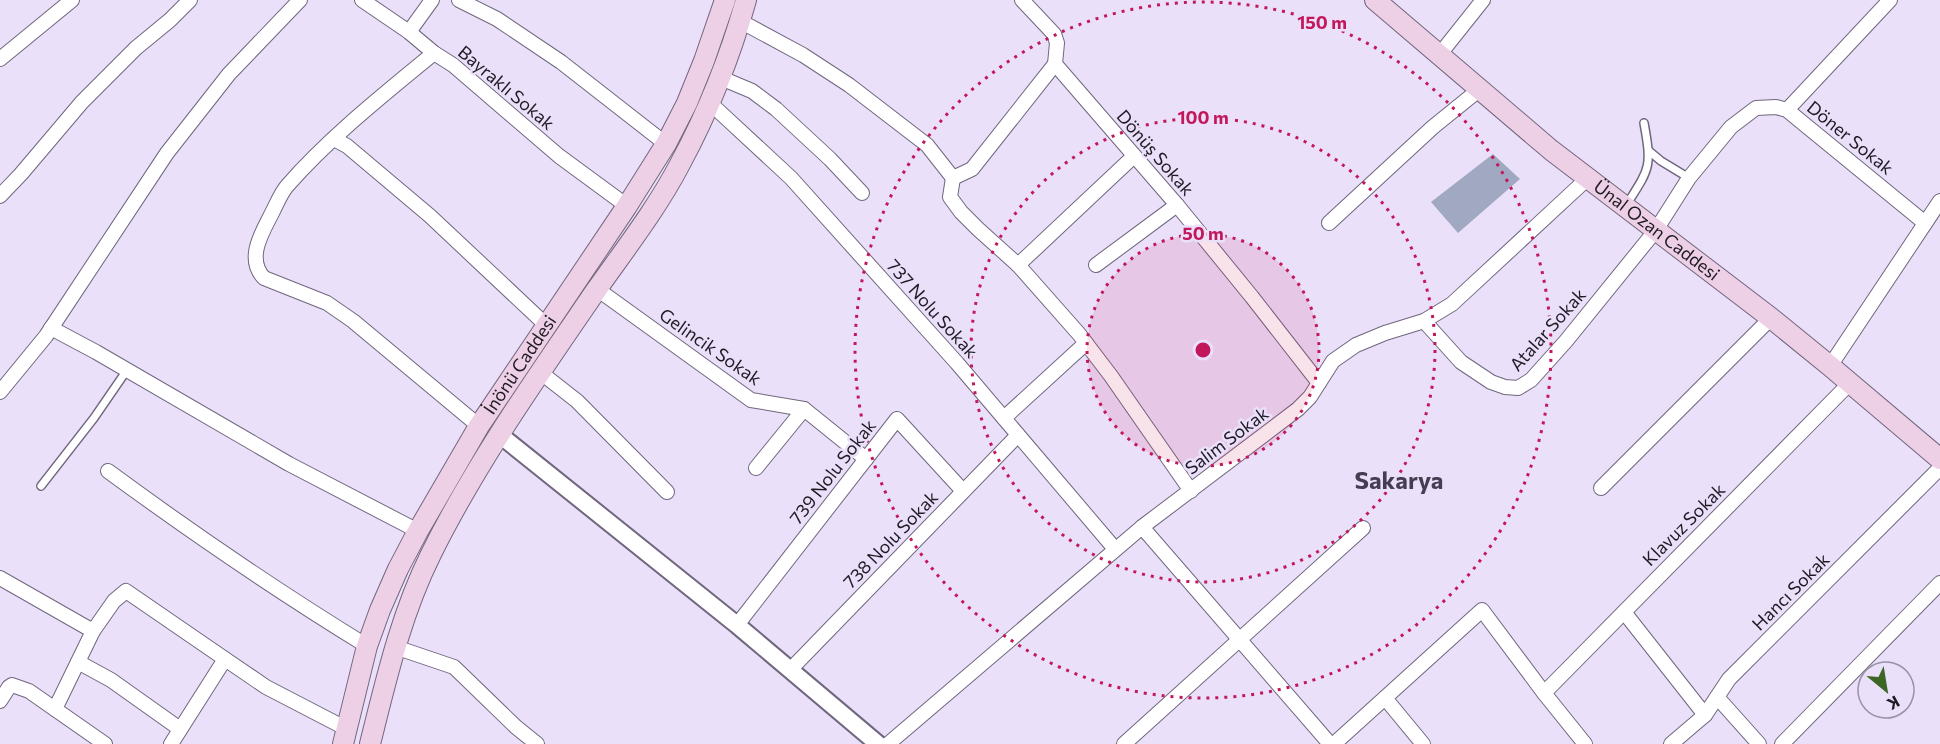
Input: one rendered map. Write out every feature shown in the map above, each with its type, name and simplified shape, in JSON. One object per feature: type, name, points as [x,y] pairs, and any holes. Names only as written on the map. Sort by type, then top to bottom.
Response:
[{"type":"main road","name":"İnönü Caddesi","points":[[345,737],[367,646],[389,590],[418,531],[479,426],[666,144],[687,103],[725,0]]},
{"type":"main road","name":"İnönü Caddesi","points":[[372,744],[395,647],[430,555],[460,500],[540,372],[670,182],[721,78],[746,0]]},
{"type":"main road","name":"Ünal Ozan Caddesi","points":[[1375,0],[1551,150],[1771,318],[1940,459]]},
{"type":"street","points":[[0,59],[72,0]]},
{"type":"street","points":[[0,196],[82,102],[136,48],[190,0]]},
{"type":"street","points":[[0,392],[51,328],[167,153],[229,74],[300,0]]},
{"type":"street","name":"Bayraklı Sokak","points":[[362,0],[453,65],[559,156],[627,206]]},
{"type":"street","points":[[409,32],[432,0]]},
{"type":"street","points":[[459,0],[498,19],[552,56],[666,144]]},
{"type":"street","points":[[953,178],[972,169],[1055,64],[1057,43],[1054,34],[1022,0]]},
{"type":"street","points":[[1440,54],[1483,0]]},
{"type":"street","points":[[1787,110],[1890,0]]},
{"type":"street","points":[[740,21],[803,55],[849,85],[927,145],[953,178],[950,197],[961,212],[1018,265],[1086,343],[1112,376],[1191,491]]},
{"type":"street","points":[[434,53],[334,139],[285,188],[260,237],[255,259],[257,270],[264,278],[327,303],[353,321],[479,426]]},
{"type":"street","name":"Dönüş Sokak","points":[[1055,64],[1177,205],[1319,383]]},
{"type":"street","points":[[721,78],[752,91],[776,109],[830,159],[862,193]]},
{"type":"street","points":[[1329,223],[1433,127],[1480,89]]},
{"type":"street","name":"737 Nolu Sokak","points":[[710,103],[791,178],[1004,418],[1116,549]]},
{"type":"street","name":"Döner Sokak","points":[[1656,230],[1689,178],[1731,127],[1756,108],[1765,107],[1787,110],[1925,223]]},
{"type":"street","points":[[334,139],[347,147],[430,216],[546,325]]},
{"type":"street","points":[[1018,265],[1134,156]]},
{"type":"street","name":"Salim Sokak","points":[[888,744],[1142,527],[1298,409],[1310,397],[1333,361],[1356,345],[1424,321],[1452,304],[1588,178]]},
{"type":"street","points":[[1830,366],[1940,201]]},
{"type":"street","points":[[1096,265],[1177,205]]},
{"type":"street","name":"Atalar Sokak","points":[[1424,321],[1461,362],[1491,382],[1505,387],[1518,388],[1530,380],[1566,341],[1656,230]]},
{"type":"street","name":"Gelincik Sokak","points":[[597,289],[752,400],[804,409],[866,459]]},
{"type":"street","points":[[1601,488],[1771,318]]},
{"type":"street","points":[[51,328],[127,369],[289,464],[418,531]]},
{"type":"street","points":[[1004,418],[1086,343]]},
{"type":"street","points":[[540,372],[577,401],[667,492]]},
{"type":"street","name":"Klavuz Sokak","points":[[1544,693],[1850,383]]},
{"type":"street","points":[[756,468],[804,409]]},
{"type":"street","name":"739 Nolu Sokak","points":[[737,625],[897,419],[963,491]]},
{"type":"street","points":[[500,435],[737,625],[878,744]]},
{"type":"street","name":"738 Nolu Sokak","points":[[790,670],[1018,435]]},
{"type":"street","name":"Hancı Sokak","points":[[1671,744],[1705,715],[1729,680],[1940,468]]},
{"type":"street","points":[[108,471],[164,513],[367,646]]},
{"type":"street","points":[[1142,527],[1332,744],[1482,610],[1585,744]]},
{"type":"street","points":[[1124,744],[1363,528]]},
{"type":"street","points":[[0,578],[93,631]]},
{"type":"street","points":[[1782,744],[1940,583]]},
{"type":"street","points":[[55,709],[93,631],[114,601],[126,591],[266,687],[345,737]]},
{"type":"street","points":[[1624,612],[1705,715]]},
{"type":"street","points":[[395,647],[454,668],[537,744]]},
{"type":"street","points":[[171,744],[225,658]]},
{"type":"street","points":[[78,662],[111,680],[180,729]]},
{"type":"street","points":[[0,701],[12,685],[29,692],[105,744]]},
{"type":"street","points":[[1717,697],[1759,744]]},
{"type":"street","points":[[1384,698],[1423,744]]},
{"type":"lane","points":[[1626,206],[1647,173],[1649,151],[1644,123]]},
{"type":"lane","points":[[1649,151],[1689,178]]},
{"type":"lane","points":[[41,486],[94,418],[127,369]]},
{"type":"building","points":[[1493,154],[1520,179],[1458,233],[1431,202]]},
{"type":"district","name":"Sakarya","points":[[1399,481]]}]
